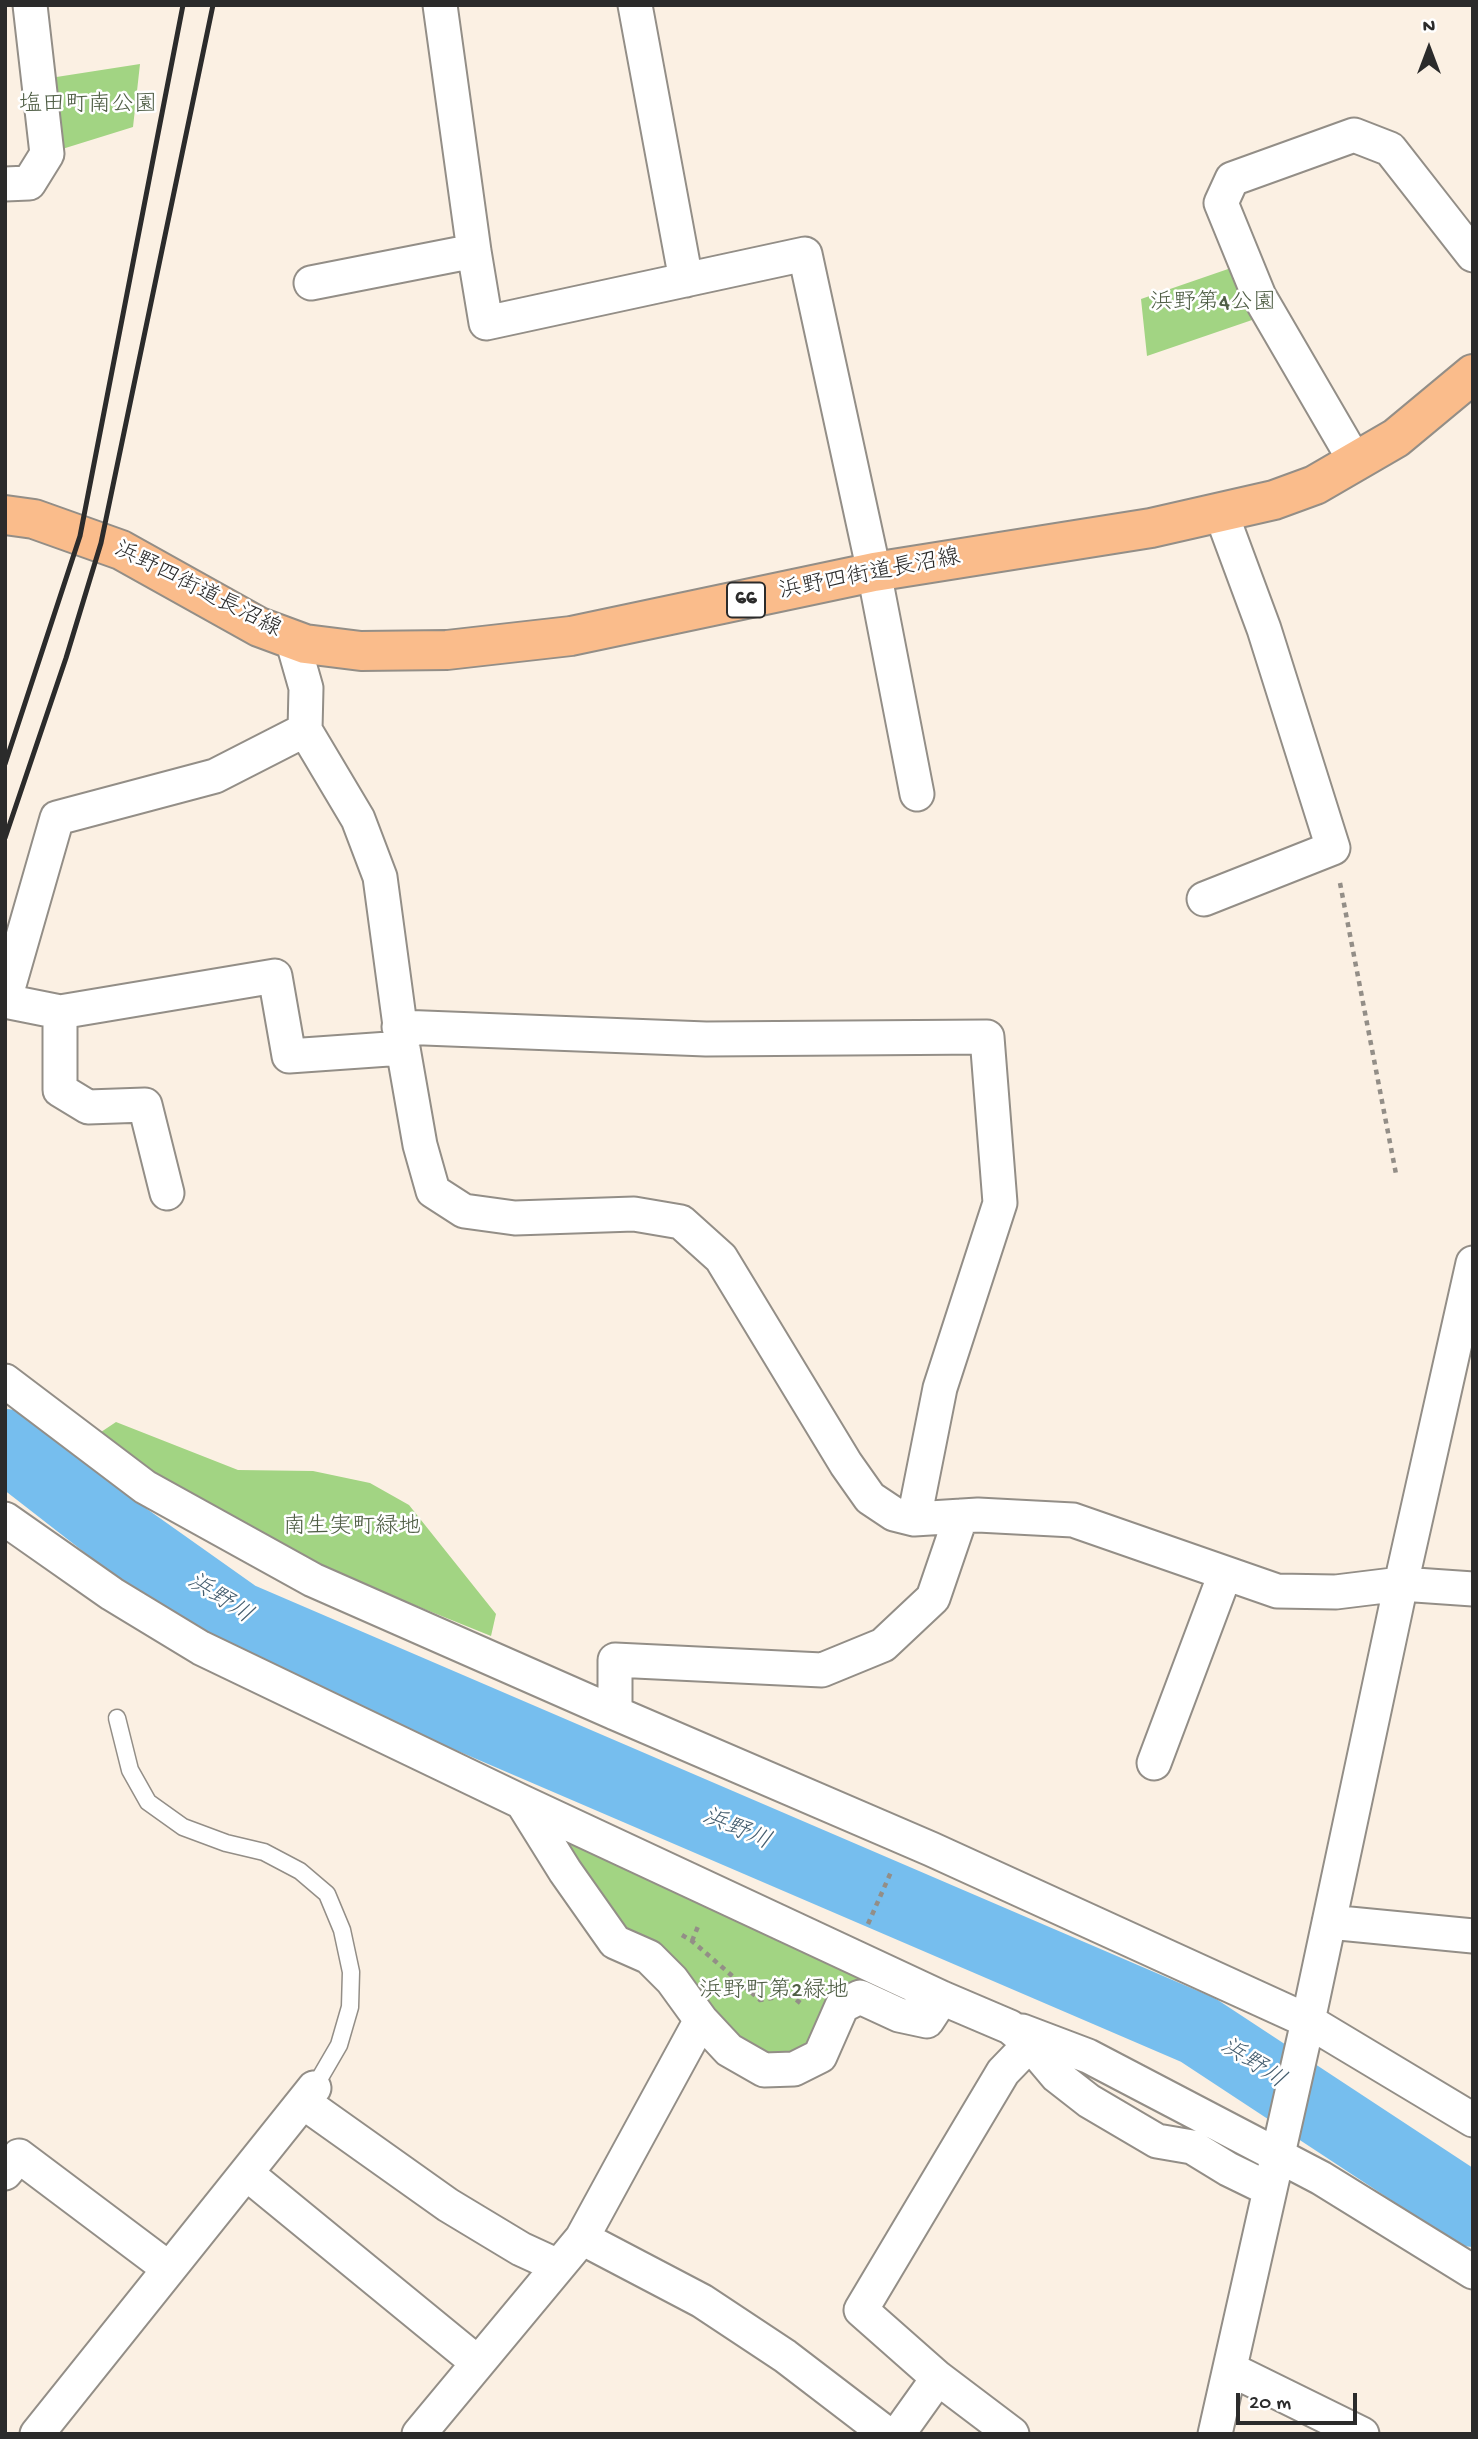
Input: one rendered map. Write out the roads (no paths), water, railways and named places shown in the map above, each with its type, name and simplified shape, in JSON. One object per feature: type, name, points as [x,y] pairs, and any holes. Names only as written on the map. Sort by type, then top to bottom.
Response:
[{"type":"main road","name":"浜野四街道長沼線","points":[[5,515],[34,519],[121,550],[259,627],[304,644],[361,651],[447,650],[571,636],[874,572],[1151,528],[1274,500],[1315,485],[1396,438],[1473,374]]},
{"type":"street","points":[[5,184],[29,183],[47,154],[30,5]]},
{"type":"street","points":[[439,5],[486,323],[805,254],[874,572],[917,794]]},
{"type":"street","points":[[635,5],[685,280]]},
{"type":"street","points":[[1355,461],[1259,296],[1221,203],[1232,179],[1354,135],[1390,149],[1473,255]]},
{"type":"street","points":[[311,283],[474,251]]},
{"type":"street","points":[[1204,899],[1333,848],[1264,629],[1221,513]]},
{"type":"street","points":[[292,639],[306,688],[305,730],[358,819],[380,877],[401,1038],[420,1145],[433,1191],[464,1211],[515,1218],[634,1214],[681,1222],[721,1258],[846,1464],[870,1498],[894,1514],[914,1519],[961,1516],[1073,1520],[1277,1591],[1336,1592],[1401,1584],[1473,1589]]},
{"type":"street","points":[[305,730],[215,776],[57,818],[5,1000],[60,1012],[275,976],[289,1056],[401,1038],[986,1037],[1000,1203],[940,1388],[914,1519]]},
{"type":"street","points":[[60,1012],[60,1090],[88,1107],[145,1105],[167,1193]]},
{"type":"street","points":[[1216,2434],[1401,1584],[1469,1299],[1473,1263]]},
{"type":"street","points":[[5,1381],[145,1487],[313,1580],[931,1849],[1308,2021],[1470,2113]]},
{"type":"street","points":[[615,1713],[615,1660],[822,1670],[883,1645],[933,1598],[961,1516]]},
{"type":"street","points":[[5,1519],[112,1594],[201,1648],[1020,2036],[1088,2056],[1321,2178],[1473,2272]]},
{"type":"street","points":[[1154,1763],[1226,1574]]},
{"type":"street","points":[[522,1802],[565,1871],[615,1942],[649,1957],[672,1980],[701,2020],[729,2050],[764,2070],[794,2069],[820,2056],[842,2006],[860,1997],[900,2015],[927,2021],[942,1998]]},
{"type":"street","points":[[1329,1922],[1473,1936]]},
{"type":"street","points":[[419,2434],[582,2238],[701,2020]]},
{"type":"street","points":[[1020,2036],[1057,2077],[1089,2101],[1157,2141],[1192,2147],[1269,2189]]},
{"type":"street","points":[[1012,2434],[938,2378],[861,2310],[1003,2072],[1020,2036]]},
{"type":"street","points":[[37,2434],[309,2095],[448,2205],[521,2249],[558,2266]]},
{"type":"street","points":[[5,2173],[19,2156],[169,2268]]},
{"type":"street","points":[[246,2173],[478,2363]]},
{"type":"street","points":[[582,2238],[702,2301],[785,2356],[887,2434]]},
{"type":"street","points":[[1230,2369],[1363,2434]]},
{"type":"street","points":[[898,2434],[938,2378]]},
{"type":"lane","points":[[117,1718],[130,1770],[148,1802],[183,1827],[226,1843],[264,1852],[300,1871],[327,1894],[342,1930],[351,1972],[350,2007],[339,2045],[309,2095]]},
{"type":"waterway","name":"浜野川","points":[[5,1445],[117,1532],[237,1617],[1198,2030],[1473,2211]]},
{"type":"railway","points":[[5,764],[80,536],[183,5]]},
{"type":"railway","points":[[5,838],[66,658],[101,543],[213,5]]},
{"type":"park label","name":"塩田町南公園","points":[[88,106]]},
{"type":"park label","name":"浜野第4公園","points":[[1213,304]]},
{"type":"park label","name":"南生実町緑地","points":[[352,1528]]},
{"type":"park label","name":"浜野町第2緑地","points":[[774,1992]]}]
